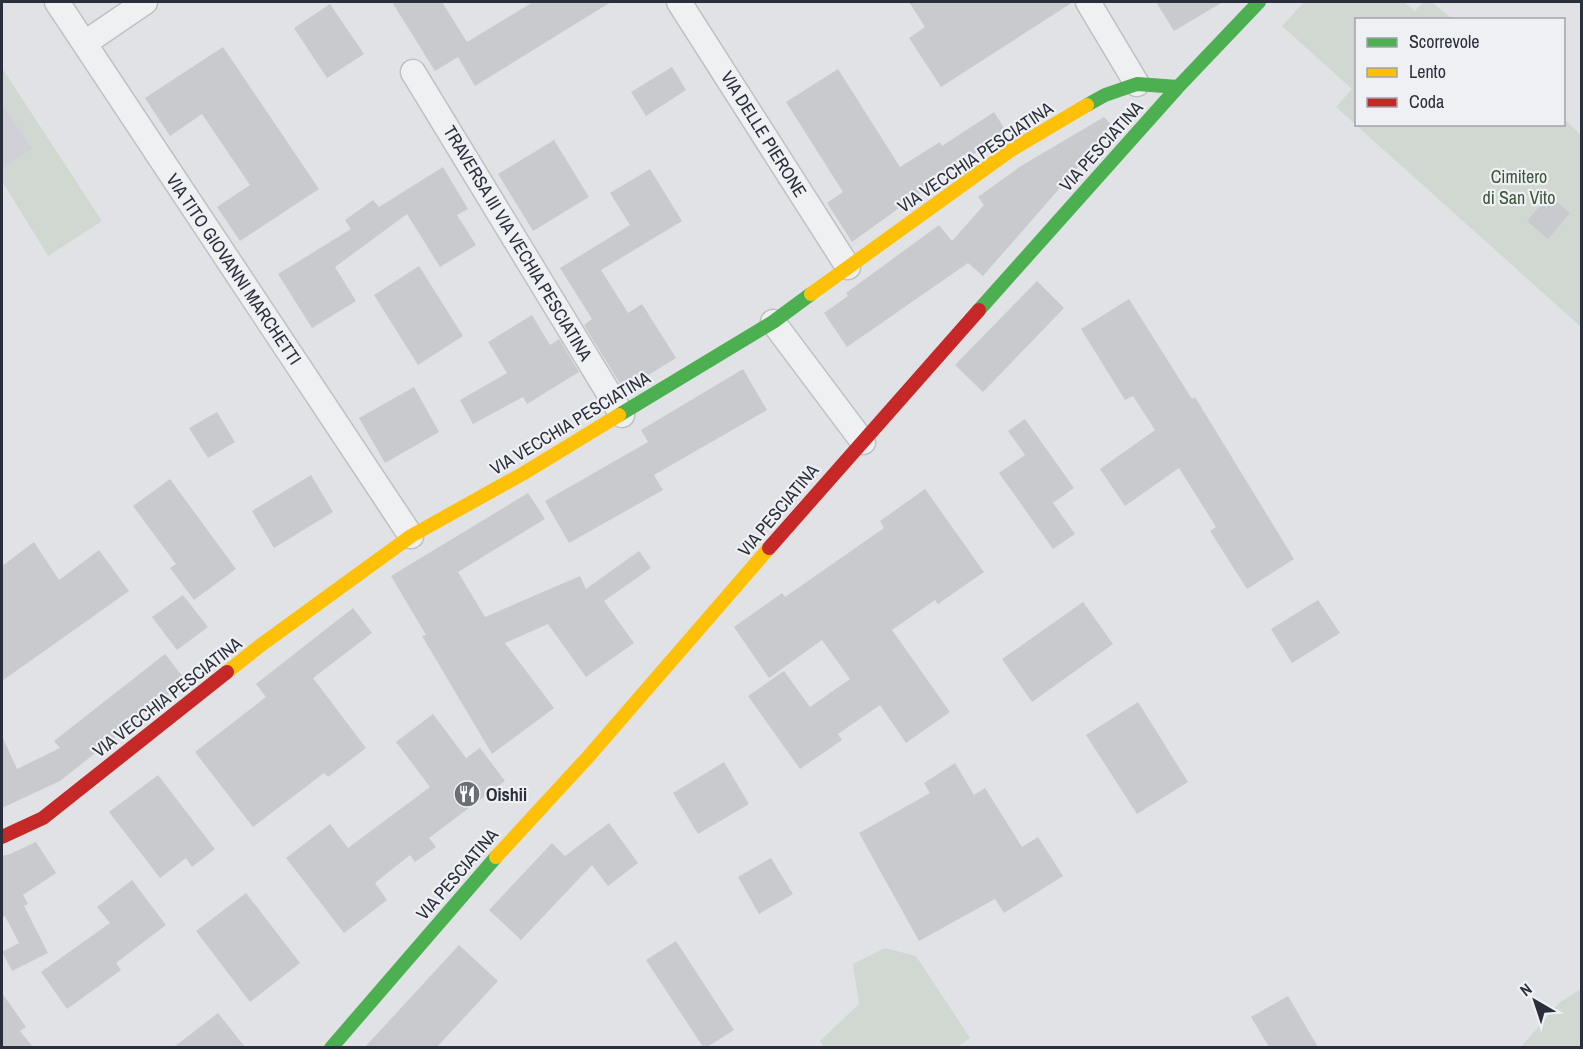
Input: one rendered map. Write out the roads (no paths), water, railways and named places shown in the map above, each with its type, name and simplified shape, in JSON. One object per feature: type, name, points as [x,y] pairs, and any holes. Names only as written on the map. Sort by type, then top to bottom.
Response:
[{"type":"street","name":"VIA TITO GIOVANNI MARCHETTI","points":[[57,2],[411,536]]},
{"type":"street","points":[[85,43],[145,2]]},
{"type":"street","name":"VIA DELLE PIERONE","points":[[679,2],[848,267]]},
{"type":"street","points":[[1088,2],[1137,84]]},
{"type":"street","name":"VIA PESCIATINA","points":[[331,1047],[471,884],[588,757],[1178,87],[1259,2]]},
{"type":"street","name":"TRAVERSA III VIA VECHIA PESCIATINA","points":[[412,72],[622,415]]},
{"type":"street","name":"VIA VECCHIA PESCIATINA","points":[[2,837],[43,818],[261,645],[411,536],[622,415],[773,322],[1011,150],[1105,94],[1137,84],[1178,87]]},
{"type":"street","points":[[773,322],[863,442]]},
{"type":"place","name":"Oishii","points":[[467,794]]},
{"type":"park label","name":"Cimitero di San Vito","points":[[1519,186]]}]
